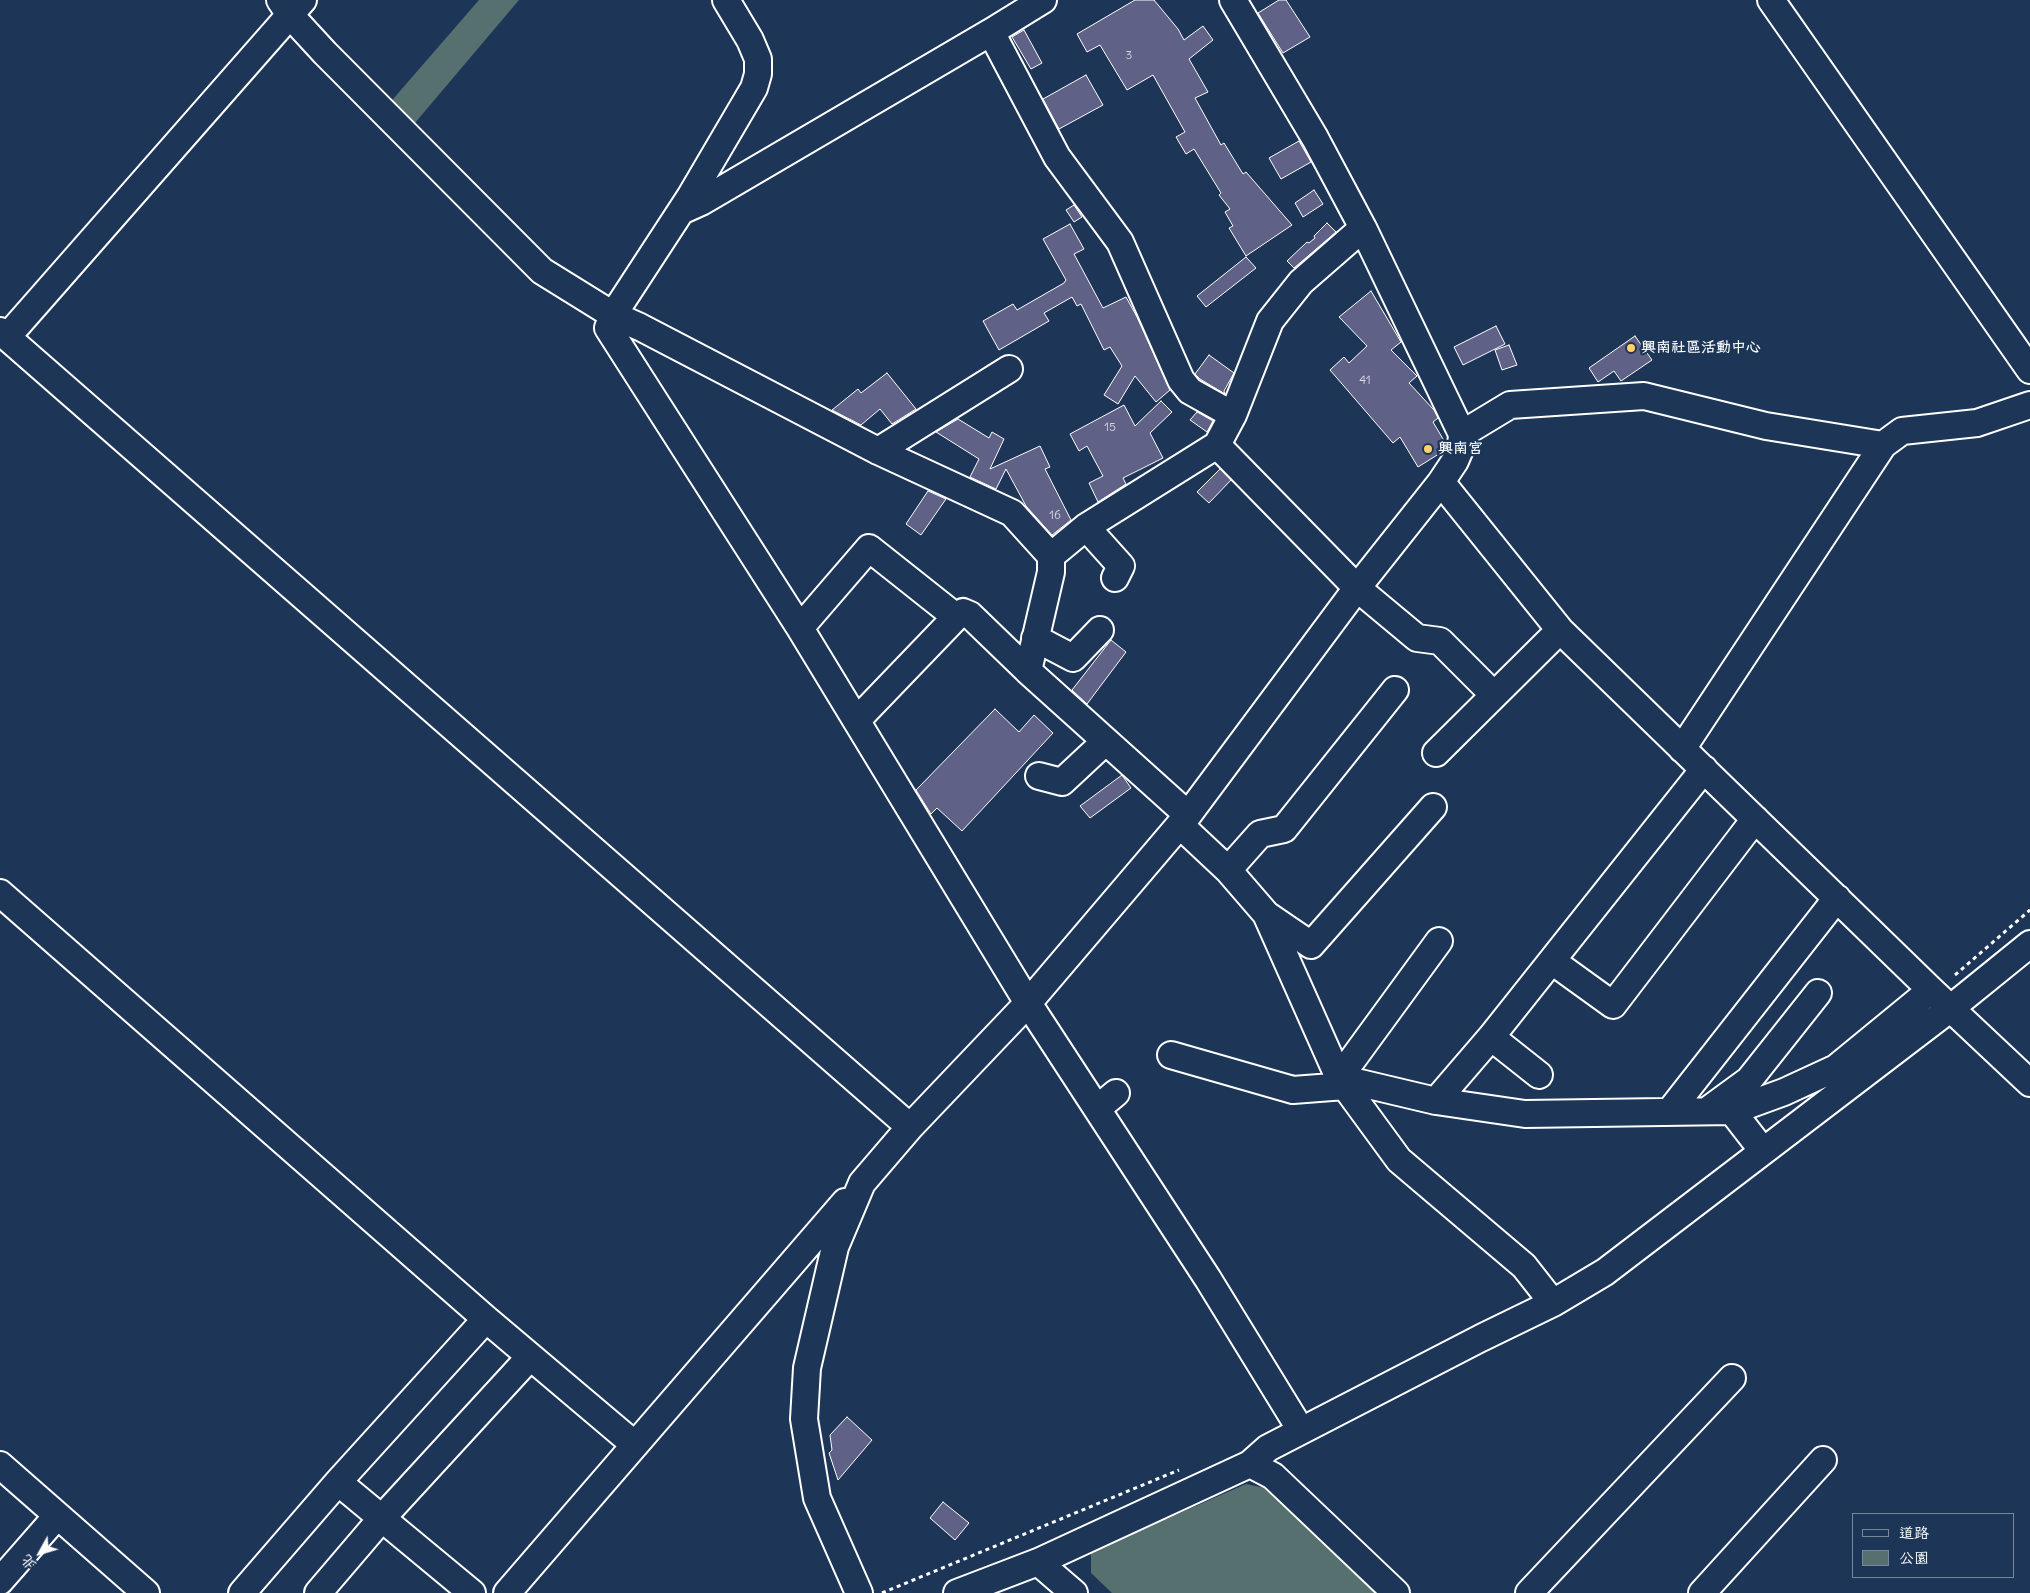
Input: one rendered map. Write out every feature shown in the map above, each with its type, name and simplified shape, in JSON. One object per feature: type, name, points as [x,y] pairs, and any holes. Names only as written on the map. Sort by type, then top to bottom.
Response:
[{"type":"street","points":[[726,0],[750,40],[758,59],[758,74],[754,88],[681,211],[613,315],[608,328],[800,628],[1028,1003],[1107,1100],[1294,1419]]},
{"type":"street","points":[[681,211],[701,202],[1043,0]]},
{"type":"street","points":[[507,1593],[636,1446],[910,1126],[1028,1003],[1184,820],[1357,588],[1440,482],[1458,454],[1461,447],[1462,434],[1363,228],[1311,130],[1233,0]]},
{"type":"street","points":[[1771,0],[2030,370]]},
{"type":"street","points":[[910,1126],[3,334],[291,5],[325,53],[542,271],[613,315],[640,327],[878,451],[1012,512],[1051,556],[1051,572],[1028,671]]},
{"type":"street","points":[[991,32],[1057,157],[1120,242],[1182,380],[1190,391],[1233,415]]},
{"type":"street","points":[[1051,556],[1086,527],[1217,445],[1233,415],[1270,321],[1301,282],[1363,228]]},
{"type":"street","points":[[878,451],[1009,370]]},
{"type":"street","points":[[1462,434],[1510,404],[1644,396],[1766,426],[1883,445]]},
{"type":"street","points":[[1682,748],[1883,445],[1902,431],[1977,423],[2030,405]]},
{"type":"street","points":[[1217,445],[1357,588],[1417,638],[1440,641],[1484,685]]},
{"type":"street","points":[[1440,482],[1560,630],[2030,1083]]},
{"type":"street","points":[[1086,527],[1121,566],[1115,578]]},
{"type":"street","points":[[800,628],[869,548],[956,617]]},
{"type":"street","points":[[857,720],[956,617],[963,612],[970,615],[1028,671],[1106,741],[1184,820],[1266,914],[1311,945],[1433,807]]},
{"type":"street","points":[[1036,638],[1073,658],[1100,630]]},
{"type":"street","points":[[1436,753],[1560,630]]},
{"type":"street","points":[[1228,870],[1260,834],[1284,829],[1395,690]]},
{"type":"street","points":[[1039,776],[1062,782],[1106,741]]},
{"type":"street","points":[[1436,1101],[1491,1037],[1704,769]]},
{"type":"street","points":[[1552,961],[1613,1005],[1755,819]]},
{"type":"street","points":[[0,894],[486,1319],[636,1446]]},
{"type":"street","points":[[1670,1111],[1837,898]]},
{"type":"street","points":[[1266,914],[1342,1082],[1399,1160],[1524,1266],[1552,1303]]},
{"type":"street","points":[[1342,1082],[1439,941]]},
{"type":"street","points":[[1171,1055],[1292,1090],[1342,1082],[1436,1101],[1525,1114],[1720,1110],[1784,1092],[1836,1068],[1939,997],[2030,944]]},
{"type":"street","points":[[1720,1110],[1749,1080],[1818,993]]},
{"type":"street","points":[[957,1593],[1038,1562],[1250,1464],[1268,1448],[1552,1303],[1606,1272],[1763,1152],[1939,997]]},
{"type":"street","points":[[1491,1037],[1539,1075]]},
{"type":"street","points":[[1720,1110],[1763,1152]]},
{"type":"street","points":[[859,1593],[818,1498],[804,1420],[807,1368],[835,1247],[862,1183]]},
{"type":"street","points":[[242,1593],[338,1482],[486,1319]]},
{"type":"street","points":[[318,1593],[382,1518],[530,1357]]},
{"type":"street","points":[[1529,1593],[1732,1378]]},
{"type":"street","points":[[1702,1593],[1823,1460]]},
{"type":"street","points":[[1250,1464],[1273,1476],[1396,1593]]},
{"type":"street","points":[[0,1465],[146,1593]]},
{"type":"street","points":[[338,1482],[472,1593]]},
{"type":"street","points":[[0,1582],[57,1516]]},
{"type":"street","points":[[1038,1562],[1074,1593]]},
{"type":"path","points":[[1939,997],[2030,910]]},
{"type":"path","points":[[882,1593],[1182,1469]]},
{"type":"green space","points":[[479,0],[519,0],[409,130],[387,106]]},
{"type":"green space","points":[[1246,1484],[1270,1489],[1379,1593],[1112,1593],[1091,1573],[1091,1552]]},
{"type":"building","points":[[1135,0],[1154,0],[1178,29],[1184,40],[1203,26],[1213,40],[1189,59],[1208,92],[1195,98],[1221,145],[1224,143],[1243,174],[1246,172],[1292,225],[1246,256],[1229,228],[1233,226],[1225,212],[1230,209],[1219,195],[1221,193],[1194,149],[1186,154],[1176,137],[1185,132],[1153,75],[1127,90],[1100,45],[1087,52],[1077,34]]},
{"type":"building","points":[[1279,0],[1286,0],[1310,37],[1283,53],[1258,13]]},
{"type":"building","points":[[1024,30],[1042,63],[1031,69],[1012,37]]},
{"type":"building","points":[[1086,75],[1103,105],[1059,129],[1043,99]]},
{"type":"building","points":[[1299,141],[1311,162],[1281,179],[1269,158]]},
{"type":"building","points":[[1314,190],[1323,204],[1303,217],[1295,203]]},
{"type":"building","points":[[1074,205],[1082,217],[1074,222],[1066,210]]},
{"type":"building","points":[[1327,223],[1336,232],[1294,268],[1287,261],[1307,242],[1309,243],[1315,238],[1314,236]]},
{"type":"building","points":[[1070,224],[1084,249],[1074,254],[1103,308],[1126,297],[1137,317],[1170,390],[1156,402],[1135,376],[1118,404],[1104,395],[1122,366],[1110,347],[1104,350],[1081,304],[1077,306],[1072,297],[1044,313],[1049,321],[999,350],[983,321],[1013,304],[1017,310],[1064,283],[1066,280],[1043,239]]},
{"type":"building","points":[[1246,257],[1256,268],[1206,307],[1197,296]]},
{"type":"building","points":[[1371,291],[1401,342],[1391,350],[1417,376],[1409,383],[1434,410],[1438,418],[1433,422],[1446,444],[1442,452],[1418,467],[1400,437],[1393,443],[1330,370],[1344,357],[1349,363],[1367,346],[1339,317]]},
{"type":"building","points":[[1496,326],[1505,344],[1463,365],[1454,347]]},
{"type":"building","name":"興南社區活動中心","points":[[1635,336],[1652,360],[1621,381],[1614,371],[1598,382],[1589,368]]},
{"type":"building","points":[[1509,345],[1517,365],[1502,370],[1495,350]]},
{"type":"building","points":[[1209,355],[1234,373],[1224,391],[1225,394],[1195,374]]},
{"type":"building","points":[[887,373],[916,409],[892,424],[880,409],[861,425],[832,410],[858,389],[861,393]]},
{"type":"building","points":[[1161,401],[1172,412],[1150,433],[1163,458],[1123,478],[1126,484],[1098,502],[1089,483],[1103,476],[1087,446],[1079,451],[1070,434],[1124,405],[1135,426]]},
{"type":"building","points":[[1197,412],[1213,421],[1207,432],[1190,420]]},
{"type":"building","points":[[958,419],[989,438],[992,432],[1004,439],[990,469],[1040,446],[1050,467],[1045,469],[1071,520],[1052,535],[1026,506],[1006,469],[996,489],[970,477],[979,459],[936,432]]},
{"type":"building","points":[[1220,469],[1231,480],[1209,503],[1197,492]]},
{"type":"building","points":[[928,491],[946,499],[921,535],[906,524]]},
{"type":"building","points":[[1111,640],[1126,652],[1087,704],[1072,690]]},
{"type":"building","points":[[995,709],[1019,732],[1034,715],[1053,733],[962,831],[937,808],[931,814],[916,790]]},
{"type":"building","points":[[1122,775],[1131,788],[1090,818],[1080,806]]},
{"type":"building","points":[[847,1417],[872,1440],[838,1480],[829,1453],[832,1450],[830,1435]]},
{"type":"building","points":[[943,1502],[969,1523],[955,1540],[930,1518]]},
{"type":"place","name":"興南社區活動中心","points":[[1631,348]]},
{"type":"place","name":"興南宮","points":[[1428,449]]}]
